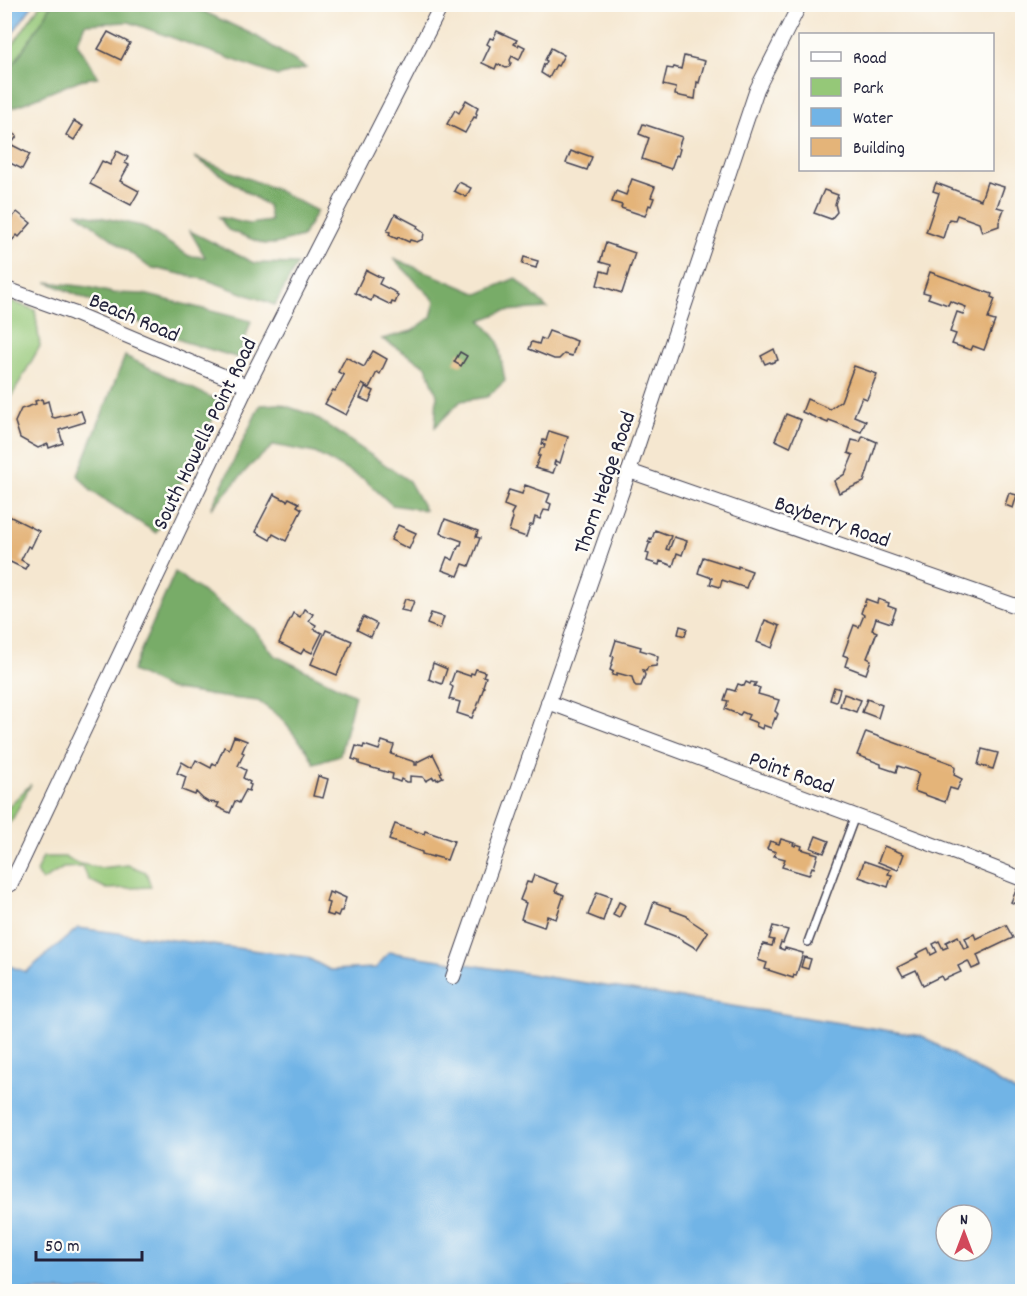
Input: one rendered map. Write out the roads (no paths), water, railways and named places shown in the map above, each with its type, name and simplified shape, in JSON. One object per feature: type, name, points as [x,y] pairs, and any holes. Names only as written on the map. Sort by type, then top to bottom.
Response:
[{"type":"street","name":"South Howells Point Road","points":[[11,884],[248,386],[442,4]]},
{"type":"street","name":"Thorn Hedge Road","points":[[453,977],[629,471],[757,89],[800,4]]},
{"type":"street","name":"Beach Road","points":[[4,288],[74,313],[248,386]]},
{"type":"street","name":"Bayberry Road","points":[[629,471],[1023,608]]},
{"type":"street","name":"Point Road","points":[[548,702],[1023,879]]},
{"type":"lane","points":[[808,942],[855,816]]},
{"type":"water","points":[[4,5],[33,5],[5,43]]},
{"type":"water","points":[[78,928],[306,957],[330,970],[376,968],[389,952],[922,1036],[1022,1096],[1022,1291],[5,1291],[4,964],[26,972]]}]
